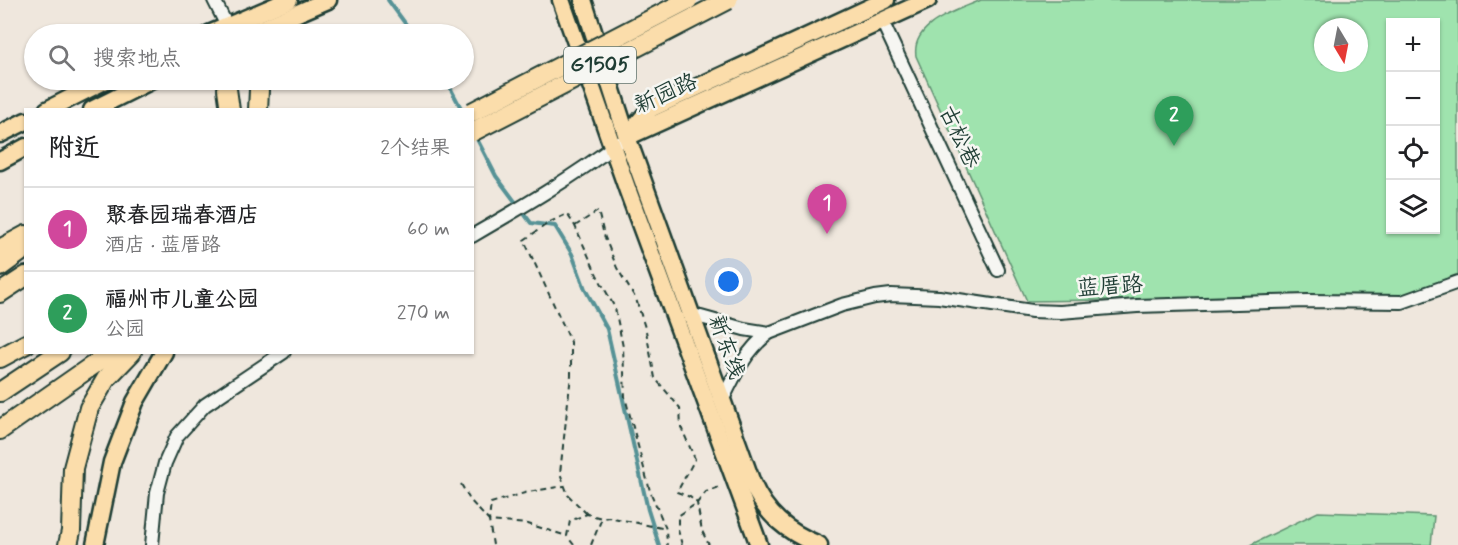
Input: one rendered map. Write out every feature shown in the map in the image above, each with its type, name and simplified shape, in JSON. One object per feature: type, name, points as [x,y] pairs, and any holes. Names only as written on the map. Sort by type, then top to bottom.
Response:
[{"type":"highway","name":"G1505","points":[[474,111],[688,0]]},
{"type":"highway","name":"G1505","points":[[474,131],[728,0]]},
{"type":"highway","points":[[227,90],[230,108]]},
{"type":"highway","points":[[258,108],[259,90]]},
{"type":"highway","points":[[0,249],[24,236]]},
{"type":"highway","points":[[0,267],[24,249]]},
{"type":"highway","points":[[0,293],[24,277]]},
{"type":"highway","points":[[0,358],[24,345]]},
{"type":"highway","points":[[0,392],[57,354]]},
{"type":"highway","points":[[0,416],[97,354]]},
{"type":"highway","points":[[0,430],[109,354]]},
{"type":"highway","points":[[68,545],[71,531],[73,468],[89,408],[106,379],[130,354]]},
{"type":"main road","points":[[249,24],[289,0]]},
{"type":"main road","points":[[258,24],[328,0]]},
{"type":"main road","points":[[550,0],[570,24]]},
{"type":"main road","name":"新东线","points":[[561,0],[612,148],[759,545]]},
{"type":"main road","name":"新东线","points":[[583,0],[627,137],[749,475],[765,507],[784,527],[819,545]]},
{"type":"main road","name":"新园路","points":[[627,137],[650,109],[885,0]]},
{"type":"main road","name":"新园路","points":[[627,137],[928,0]]},
{"type":"main road","points":[[51,108],[86,90]]},
{"type":"main road","points":[[96,108],[132,90]]},
{"type":"main road","points":[[0,134],[24,122]]},
{"type":"main road","points":[[0,161],[24,148]]},
{"type":"main road","points":[[95,545],[112,462],[135,402],[163,354]]},
{"type":"street","points":[[214,0],[232,24]]},
{"type":"street","name":"古松巷","points":[[882,21],[998,270]]},
{"type":"street","points":[[474,235],[539,198],[627,137]]},
{"type":"street","name":"蓝厝路","points":[[768,333],[842,305],[891,295],[930,296],[1032,311],[1059,312],[1171,305],[1308,301],[1402,302],[1458,282]]},
{"type":"street","points":[[690,314],[768,333]]},
{"type":"street","points":[[722,401],[743,361],[758,341],[768,333]]},
{"type":"street","points":[[152,545],[157,493],[165,463],[177,436],[205,405],[281,354]]},
{"type":"path","points":[[575,226],[598,211],[604,235],[617,267],[636,299],[646,331],[655,378],[680,408],[681,427],[695,459],[676,492],[690,497],[697,503],[702,531],[709,545]]},
{"type":"path","points":[[666,529],[587,514],[568,495],[560,473],[571,375],[571,342],[524,240],[550,222],[567,214],[615,308],[623,347],[626,397],[650,491],[666,529],[667,545]]},
{"type":"path","points":[[682,545],[678,530],[678,516],[697,503],[705,492],[735,482]]},
{"type":"path","points":[[461,484],[470,500],[489,520],[528,524],[567,536],[574,545]]},
{"type":"path","points":[[493,545],[489,520],[491,503],[528,492],[564,485]]},
{"type":"path","points":[[567,536],[570,521],[587,514]]},
{"type":"path","points":[[591,545],[602,518]]},
{"type":"green space","points":[[981,0],[1458,0],[1458,277],[1401,296],[1027,301],[916,56],[916,45],[921,35],[928,27],[949,14]]},
{"type":"green space","points":[[1318,512],[1434,516],[1431,545],[1250,545]]},
{"type":"waterway","points":[[388,0],[406,24]]},
{"type":"waterway","points":[[451,90],[461,108]]},
{"type":"waterway","points":[[476,137],[496,176],[531,223],[555,226],[572,254],[585,289],[607,329],[648,510],[659,545]]},
{"type":"place","name":"福州市儿童公园","points":[[1174,146]]},
{"type":"place","name":"聚春园瑞春酒店","points":[[827,234]]}]
